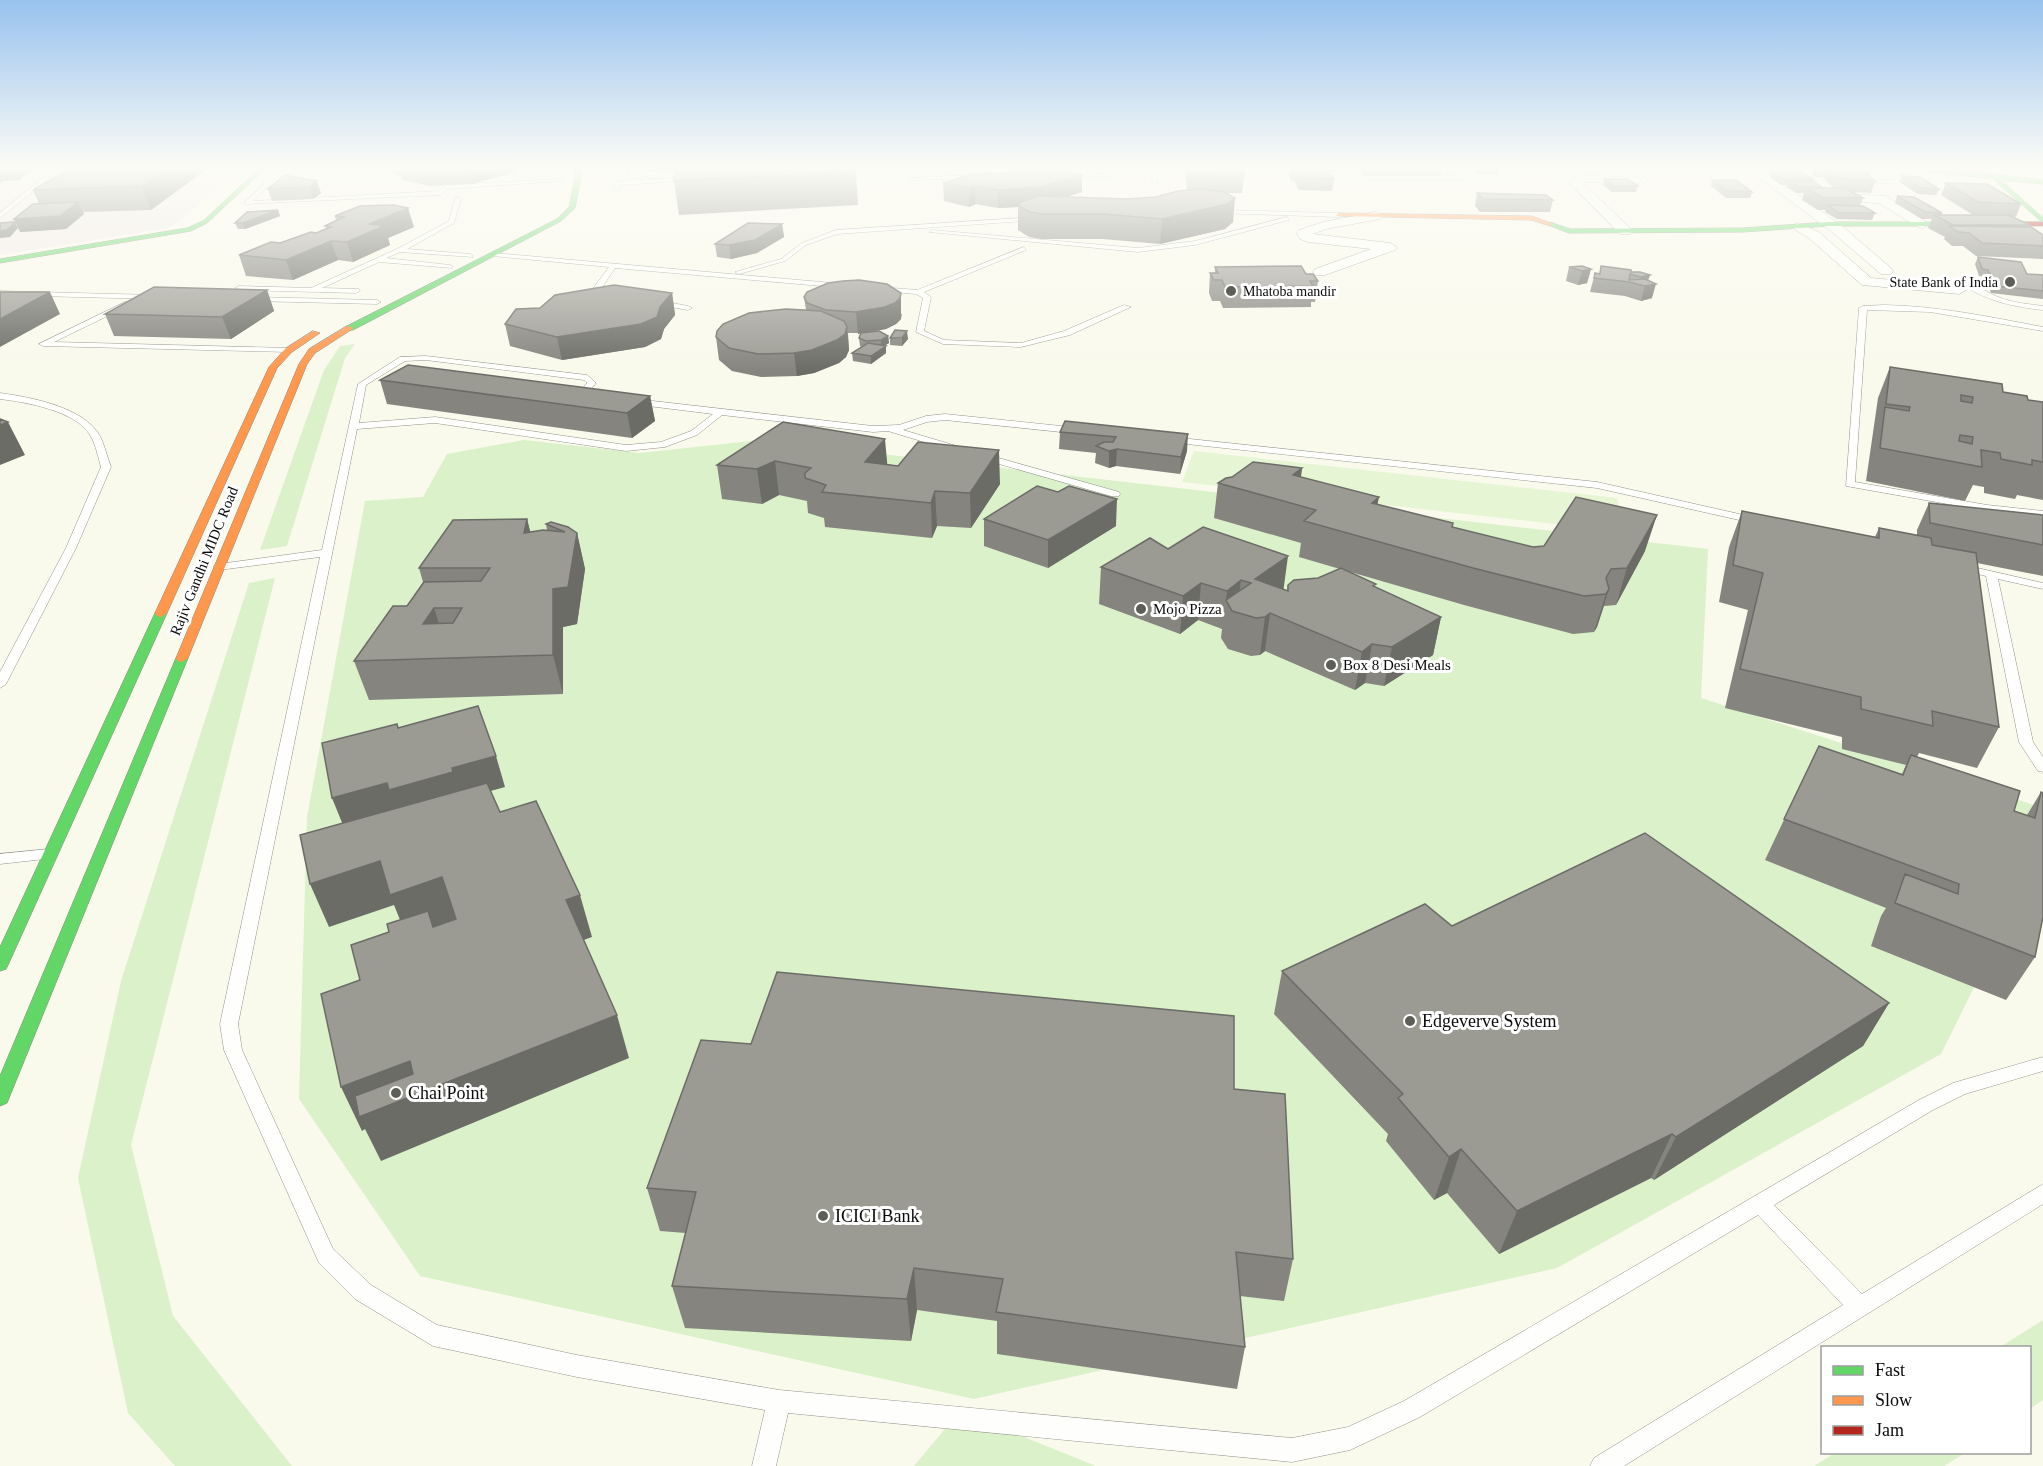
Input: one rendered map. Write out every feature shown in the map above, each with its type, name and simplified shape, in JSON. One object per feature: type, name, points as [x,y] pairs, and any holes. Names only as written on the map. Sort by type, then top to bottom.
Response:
[{"type":"main road","points":[[0,261],[156,235]]},
{"type":"main road","name":"Rajiv Gandhi MIDC Road","points":[[0,965],[273,367],[289,350],[315,333],[510,235]]},
{"type":"main road","name":"Rajiv Gandhi MIDC Road","points":[[0,1098],[303,363],[312,351],[335,336],[528,235]]},
{"type":"main road","points":[[474,255],[494,255]]},
{"type":"street","points":[[1305,235],[1390,248],[1320,272]]},
{"type":"street","points":[[1812,235],[1867,282],[1964,288]]},
{"type":"street","points":[[1842,235],[1886,271]]},
{"type":"lane","points":[[312,290],[427,235]]},
{"type":"lane","points":[[725,275],[783,260],[804,244],[824,235]]},
{"type":"lane","points":[[975,235],[1138,249],[1161,249],[1227,235]]},
{"type":"lane","points":[[918,292],[1024,249]]},
{"type":"lane","points":[[399,250],[474,255]]},
{"type":"lane","points":[[494,255],[847,286]]},
{"type":"lane","points":[[378,260],[450,267]]},
{"type":"lane","points":[[596,290],[614,265]]},
{"type":"lane","points":[[239,288],[356,291]]},
{"type":"lane","points":[[871,288],[918,292],[927,297],[920,332],[943,342],[1021,345],[1067,333],[1128,307]]},
{"type":"lane","points":[[1964,288],[2007,304],[2043,308]]},
{"type":"lane","points":[[596,290],[601,296],[599,300]]},
{"type":"lane","points":[[584,291],[596,290],[619,294]]},
{"type":"lane","points":[[0,293],[164,297]]},
{"type":"lane","points":[[141,297],[43,344],[289,350]]},
{"type":"lane","points":[[246,299],[377,302]]},
{"type":"lane","points":[[642,299],[688,308]]},
{"type":"lane","points":[[2043,329],[1932,311],[1885,306],[1863,308],[1850,484],[1987,508],[2043,514]]},
{"type":"lane","points":[[581,396],[592,383],[587,378],[426,358],[403,359],[362,384],[229,1024],[233,1050],[326,1256],[363,1292],[433,1335],[577,1366],[779,1401],[1292,1450],[1350,1438],[1412,1410],[1960,1088],[2043,1064]]},
{"type":"lane","points":[[379,373],[403,375]]},
{"type":"lane","points":[[569,395],[593,398]]},
{"type":"lane","points":[[0,396],[41,403],[75,418],[94,433],[106,467],[71,548],[0,684]]},
{"type":"lane","points":[[628,402],[860,428],[887,429],[1115,494]]},
{"type":"lane","points":[[354,426],[435,420],[626,448],[662,445],[694,434],[720,412]]},
{"type":"lane","points":[[887,429],[945,417],[1087,431]]},
{"type":"lane","points":[[1158,439],[1597,485],[1771,524]]},
{"type":"lane","points":[[219,567],[327,553]]},
{"type":"lane","points":[[1945,564],[2043,586]]},
{"type":"lane","points":[[1991,574],[2026,742],[2043,768]]},
{"type":"lane","points":[[0,859],[51,854]]},
{"type":"lane","points":[[1602,1466],[2043,1193]]},
{"type":"lane","points":[[1760,1204],[1860,1306]]},
{"type":"lane","points":[[764,1466],[779,1401]]},
{"type":"shaded area","points":[[0,235],[123,235],[0,255]]},
{"type":"green space","points":[[355,344],[345,358],[287,546],[260,550],[324,370],[340,346]]},
{"type":"green space","points":[[524,440],[640,453],[760,440],[1708,549],[1701,698],[2043,808],[2043,848],[1941,1054],[1557,1268],[974,1399],[420,1276],[299,1099],[307,817],[365,501],[423,497],[447,454]]},
{"type":"green space","points":[[1194,451],[1617,498],[1625,532],[1182,482]]},
{"type":"green space","points":[[275,578],[131,1145],[173,1316],[292,1466],[175,1466],[128,1413],[78,1178],[121,981],[249,583]]},
{"type":"green space","points":[[2043,1320],[2043,1400],[2031,1408],[2031,1346],[2002,1346]]},
{"type":"green space","points":[[999,1427],[1096,1466],[914,1466],[945,1429]]},
{"type":"green space","points":[[1833,1454],[1963,1454],[1944,1466],[1814,1466]]},
{"type":"building","points":[[301,235],[362,235],[347,242],[331,241],[286,260],[239,255],[271,242],[280,243]]},
{"type":"building","points":[[728,235],[763,235],[755,240],[729,245],[715,244]]},
{"type":"building","points":[[1972,235],[2043,235],[2043,246],[1982,243]]},
{"type":"building","points":[[1978,257],[2021,262],[2027,274],[2043,275],[2043,291],[1995,286],[1988,270],[1982,269]]},
{"type":"building","points":[[1301,266],[1306,274],[1313,274],[1318,281],[1310,281],[1313,286],[1225,287],[1222,280],[1214,280],[1210,273],[1218,273],[1215,267]]},
{"type":"building","points":[[1582,266],[1591,269],[1582,271],[1569,267]]},
{"type":"building","points":[[1601,266],[1650,275],[1641,277],[1630,274],[1629,280],[1645,279],[1656,284],[1645,286],[1594,278],[1595,273],[1600,274]]},
{"type":"building","points":[[859,280],[887,284],[901,293],[900,298],[885,307],[856,312],[826,310],[807,303],[804,297],[807,292],[828,283]]},
{"type":"building","points":[[614,285],[672,293],[660,307],[657,317],[641,324],[557,337],[505,324],[516,309],[540,308],[555,295]]},
{"type":"building","points":[[154,287],[267,290],[222,317],[105,314]]},
{"type":"building","points":[[0,292],[50,292],[0,319]]},
{"type":"building","points":[[786,309],[821,311],[844,321],[847,327],[845,334],[837,340],[812,350],[758,354],[729,348],[716,337],[717,331],[723,324],[749,313]]},
{"type":"building","points":[[895,330],[907,331],[902,338],[890,338]]},
{"type":"building","points":[[879,331],[888,336],[881,340],[866,341],[859,338],[861,333]]},
{"type":"building","points":[[868,343],[886,346],[871,356],[852,353]]},
{"type":"building","points":[[408,365],[650,396],[627,413],[380,380]]},
{"type":"building","points":[[1890,367],[2002,384],[2003,392],[2027,396],[2028,400],[2043,402],[2043,462],[2032,460],[2032,465],[2001,459],[2000,453],[1981,450],[1982,467],[1880,448],[1885,407],[1909,411],[1910,407],[1886,404]],"holes":[[[1961,395],[1973,397],[1972,403],[1961,401]],[[1960,435],[1973,437],[1972,444],[1959,441]]]},
{"type":"building","points":[[0,419],[8,422],[0,425]]},
{"type":"building","points":[[1065,421],[1188,434],[1181,457],[1117,449],[1109,451],[1096,446],[1104,442],[1113,442],[1116,437],[1060,432]]},
{"type":"building","points":[[783,422],[885,439],[865,462],[898,466],[918,442],[999,450],[970,493],[935,491],[931,503],[822,492],[826,485],[805,478],[805,473],[811,468],[775,461],[757,469],[717,465]]},
{"type":"building","points":[[1253,462],[1302,468],[1293,475],[1379,497],[1372,503],[1453,523],[1452,527],[1533,547],[1544,546],[1576,497],[1657,515],[1627,568],[1611,569],[1606,578],[1609,589],[1606,594],[1584,596],[1304,521],[1316,510],[1218,483],[1232,477]]},
{"type":"building","points":[[1037,486],[1058,492],[1069,486],[1117,499],[1048,540],[984,519]]},
{"type":"building","points":[[1929,503],[2043,515],[2043,545],[1930,523]]},
{"type":"building","points":[[1742,511],[1879,538],[1879,528],[1931,538],[1932,545],[1976,553],[1999,727],[1932,711],[1933,726],[1861,709],[1861,697],[1740,669],[1763,573],[1733,565]]},
{"type":"building","points":[[527,519],[524,533],[543,530],[565,532],[546,524],[551,522],[568,527],[577,533],[568,587],[553,589],[553,655],[354,661],[393,606],[407,606],[424,582],[481,581],[490,568],[419,568],[453,520]],"holes":[[[434,608],[462,608],[453,623],[423,624]]]},
{"type":"building","points":[[1203,527],[1288,556],[1255,579],[1288,591],[1288,585],[1294,580],[1318,578],[1341,568],[1376,584],[1373,586],[1441,617],[1392,647],[1372,644],[1362,652],[1270,613],[1265,617],[1256,618],[1232,611],[1226,600],[1251,583],[1241,580],[1227,591],[1201,583],[1183,596],[1101,567],[1150,538],[1168,549]]},
{"type":"building","points":[[478,706],[496,756],[452,768],[453,772],[389,790],[387,783],[332,798],[322,743],[397,724],[398,728]]},
{"type":"building","points":[[1819,746],[1903,775],[1911,755],[2020,791],[2014,811],[2035,818],[2041,792],[2043,793],[2043,917],[2035,957],[1895,903],[1905,874],[1958,894],[1959,884],[1784,819]]},
{"type":"building","points":[[487,783],[500,812],[536,801],[580,895],[566,900],[617,1015],[359,1117],[355,1096],[413,1074],[410,1061],[341,1087],[321,994],[360,980],[351,945],[389,932],[387,924],[428,911],[433,927],[456,919],[442,877],[390,895],[380,861],[310,884],[300,835]]},
{"type":"building","points":[[1645,833],[1889,1003],[1676,1137],[1672,1134],[1517,1211],[1461,1149],[1449,1157],[1398,1098],[1403,1094],[1282,971],[1425,904],[1452,926]]},
{"type":"building","points":[[777,972],[1234,1016],[1234,1089],[1285,1094],[1293,1259],[1236,1252],[1245,1347],[996,1312],[1003,1279],[914,1268],[907,1299],[672,1286],[696,1192],[647,1188],[701,1040],[751,1044]]},
{"type":"traffic: fast","points":[[0,261],[156,235]]},
{"type":"traffic: fast","points":[[350,328],[529,235]]},
{"type":"traffic: fast","points":[[0,965],[161,613]]},
{"type":"traffic: fast","points":[[0,1098],[182,658]]},
{"type":"traffic: slow","points":[[182,658],[303,364],[312,351],[350,328]]},
{"type":"traffic: slow","points":[[161,613],[273,367],[289,350],[316,333]]},
{"type":"place","name":"State Bank of India","points":[[2010,282]]},
{"type":"place","name":"Mhatoba mandir","points":[[1231,291]]},
{"type":"place","name":"Mojo Pizza","points":[[1141,609]]},
{"type":"place","name":"Box 8 Desi Meals","points":[[1331,665]]},
{"type":"place","name":"Edgeverve System","points":[[1410,1021]]},
{"type":"place","name":"Chai Point","points":[[396,1093]]},
{"type":"place","name":"ICICI Bank","points":[[823,1216]]}]
